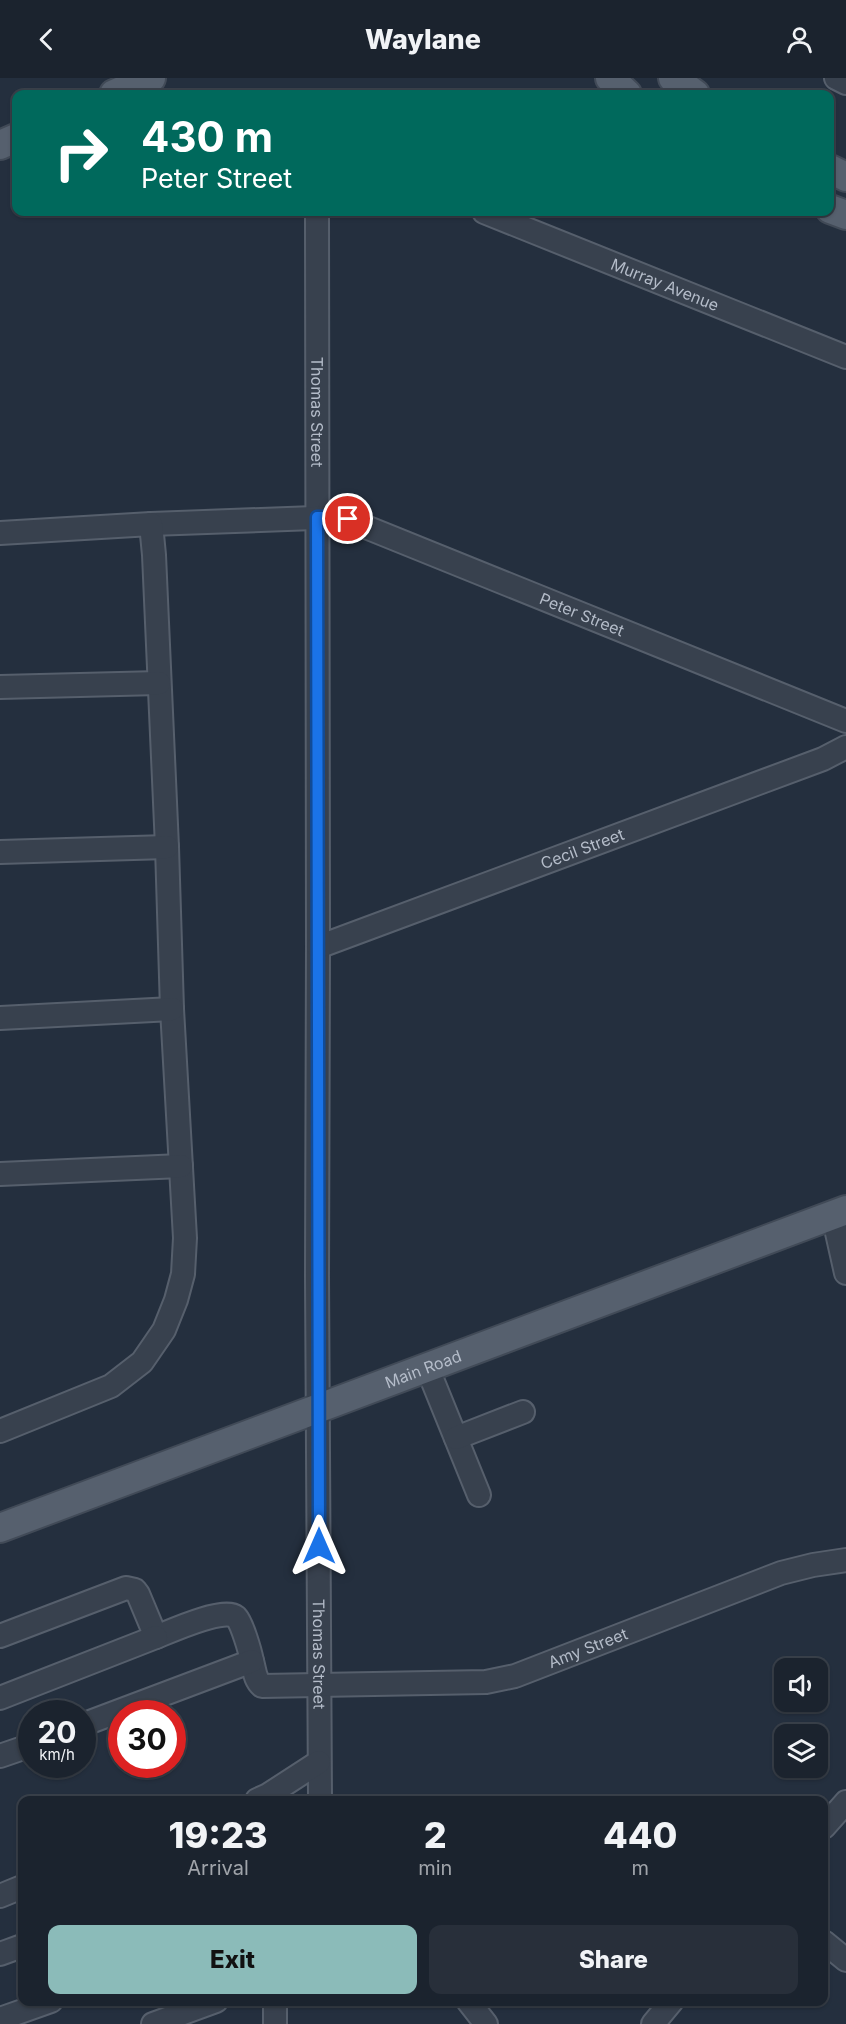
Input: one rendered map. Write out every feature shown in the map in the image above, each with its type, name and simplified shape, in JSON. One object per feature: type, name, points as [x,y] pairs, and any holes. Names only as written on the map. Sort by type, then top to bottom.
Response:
[{"type":"main road","points":[[123,90],[151,78]]},
{"type":"main road","points":[[610,78],[623,90]]},
{"type":"main road","points":[[673,78],[690,90]]},
{"type":"main road","name":"Main Road","points":[[0,1528],[840,1213]]},
{"type":"street","points":[[837,78],[846,83]]},
{"type":"street","name":"Thomas Street","points":[[316,216],[320,1796]]},
{"type":"street","name":"Murray Avenue","points":[[494,216],[846,357]]},
{"type":"street","name":"Peter Street","points":[[0,533],[151,524],[341,517],[846,721]]},
{"type":"street","points":[[0,1431],[111,1386],[132,1371],[152,1350],[164,1330],[183,1274],[185,1238],[172,1009],[167,847],[151,524]]},
{"type":"street","points":[[0,687],[159,682]]},
{"type":"street","name":"Cecil Street","points":[[318,947],[823,759],[846,747]]},
{"type":"street","points":[[0,852],[167,847]]},
{"type":"street","points":[[0,1018],[172,1009]]},
{"type":"street","points":[[0,1174],[181,1166]]},
{"type":"street","points":[[840,1213],[846,1273]]},
{"type":"street","points":[[427,1367],[479,1495]]},
{"type":"street","points":[[456,1438],[523,1412]]},
{"type":"street","name":"Amy Street","points":[[252,1661],[256,1678],[262,1686],[505,1680],[781,1573],[846,1560]]},
{"type":"street","points":[[0,1636],[126,1588],[138,1594],[156,1637]]},
{"type":"street","points":[[0,1698],[181,1626],[222,1614],[232,1615],[238,1620],[252,1661],[96,1720]]},
{"type":"street","points":[[0,1756],[18,1749]]},
{"type":"street","points":[[266,1796],[319,1762]]},
{"type":"street","points":[[828,1822],[846,1802]]},
{"type":"street","points":[[0,1896],[18,1889]]},
{"type":"street","points":[[828,1945],[846,1960]]},
{"type":"street","points":[[0,1954],[18,1947]]},
{"type":"street","points":[[0,2019],[37,2006]]},
{"type":"street","points":[[153,2024],[202,2006]]},
{"type":"street","points":[[275,2006],[275,2024]]},
{"type":"street","points":[[472,2006],[486,2024]]},
{"type":"street","points":[[653,2024],[668,2006]]},
{"type":"route","points":[[319,1546],[317,517],[348,519]]}]
